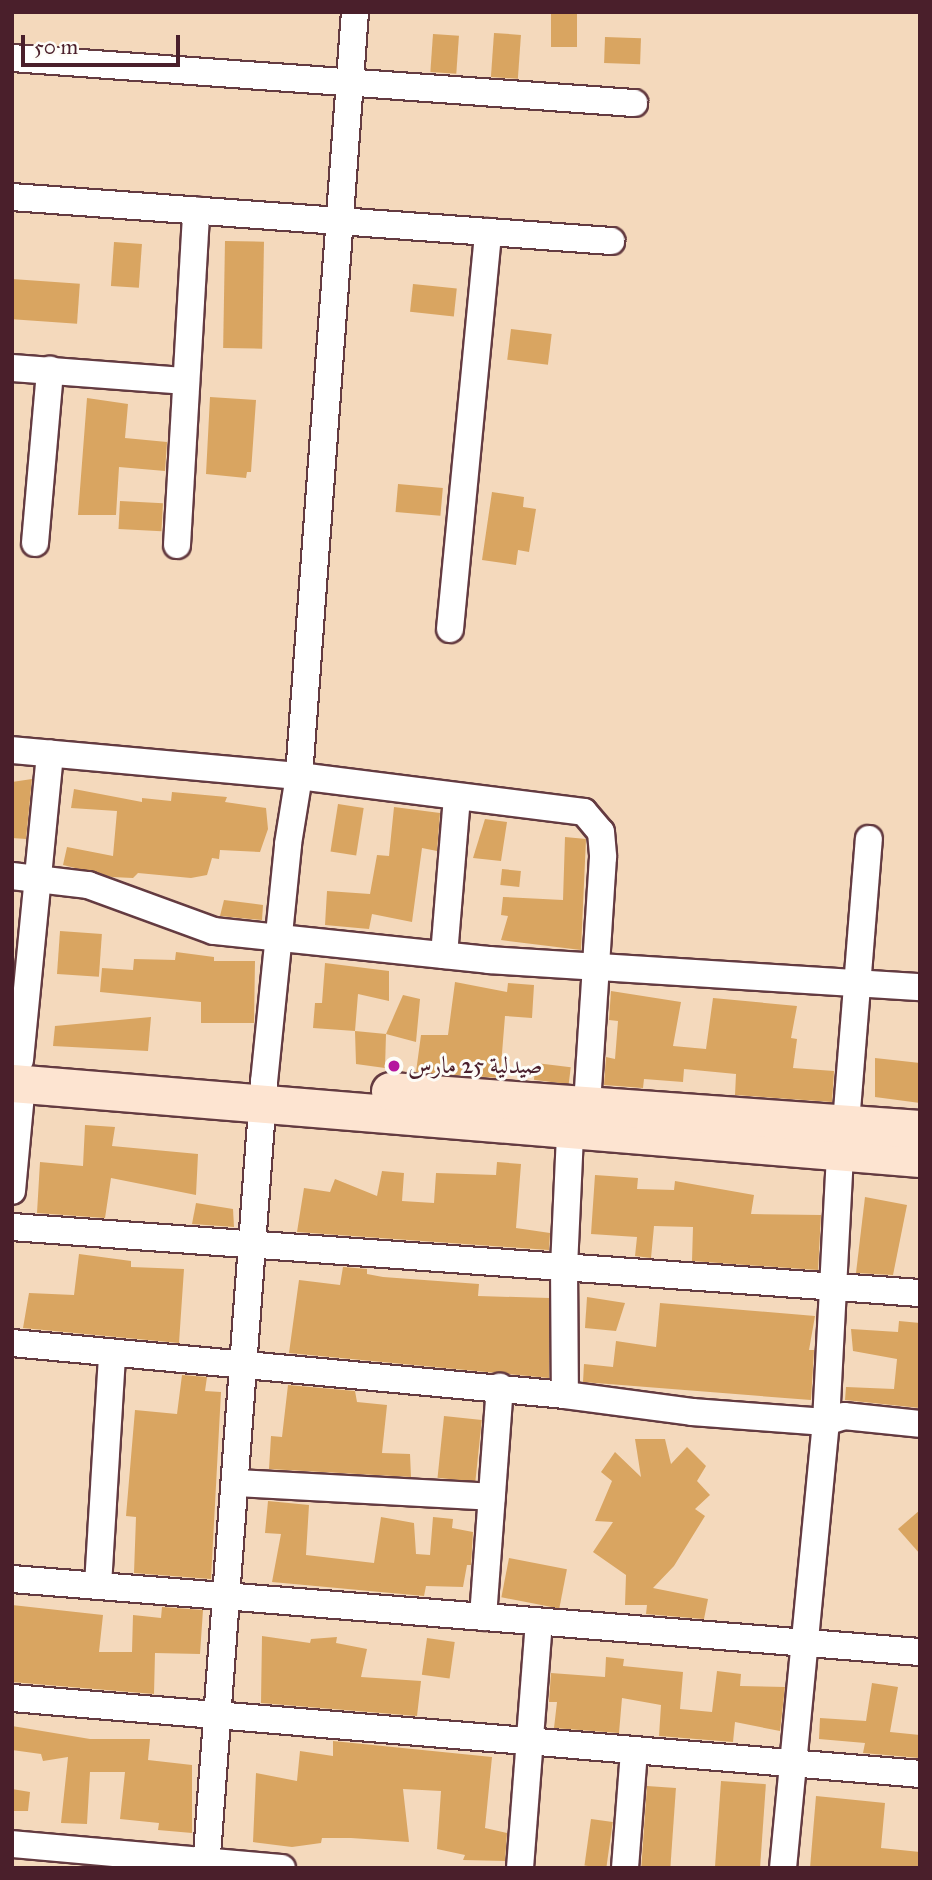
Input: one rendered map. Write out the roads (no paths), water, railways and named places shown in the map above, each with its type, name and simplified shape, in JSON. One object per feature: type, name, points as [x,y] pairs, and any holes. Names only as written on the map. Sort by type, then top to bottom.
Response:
[{"type":"main road","points":[[17,1071],[263,1094],[576,1113],[843,1138],[920,1158]]},
{"type":"main road","points":[[843,1138],[920,1129]]},
{"type":"street","points":[[206,1865],[245,1368],[263,1094],[277,936],[299,776],[355,12]]},
{"type":"street","points":[[12,58],[349,85],[634,103]]},
{"type":"street","points":[[12,197],[611,241]]},
{"type":"street","points":[[177,545],[184,381],[196,211]]},
{"type":"street","points":[[450,629],[488,232]]},
{"type":"street","points":[[12,368],[184,381]]},
{"type":"street","points":[[35,543],[50,370]]},
{"type":"street","points":[[12,750],[299,776],[457,798],[565,806],[584,812],[596,821],[601,832],[603,857],[595,966],[576,1113],[564,1265],[565,1395]]},
{"type":"street","points":[[12,1191],[25,877],[50,754]]},
{"type":"street","points":[[444,955],[457,798]]},
{"type":"street","points":[[783,1868],[826,1422],[830,1288],[869,839]]},
{"type":"street","points":[[25,877],[115,893],[177,921],[214,930],[444,955],[920,987]]},
{"type":"street","points":[[12,1227],[564,1265],[920,1293]]},
{"type":"street","points":[[12,1343],[245,1368],[500,1387],[692,1412],[826,1422],[844,1416],[920,1424]]},
{"type":"street","points":[[98,1586],[112,1354]]},
{"type":"street","points":[[483,1617],[500,1387]]},
{"type":"street","points":[[236,1483],[492,1497]]},
{"type":"street","points":[[12,1579],[920,1652]]},
{"type":"street","points":[[520,1868],[539,1622]]},
{"type":"street","points":[[12,1698],[218,1719],[529,1745],[793,1760],[920,1774]]},
{"type":"street","points":[[625,1868],[634,1751]]},
{"type":"street","points":[[12,1844],[206,1865],[282,1868]]},
{"type":"place","name":"صيدلية 25 مارس","points":[[394,1066]]}]
